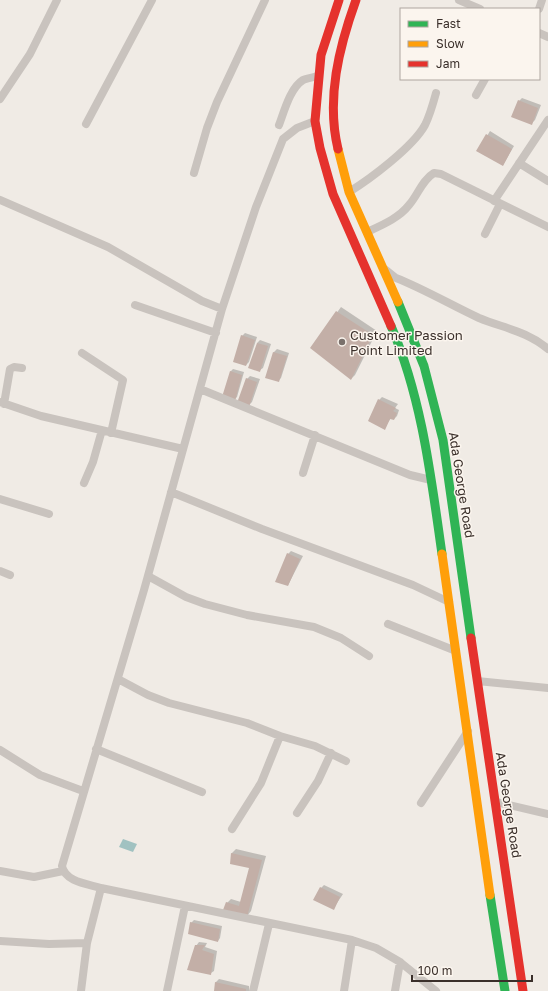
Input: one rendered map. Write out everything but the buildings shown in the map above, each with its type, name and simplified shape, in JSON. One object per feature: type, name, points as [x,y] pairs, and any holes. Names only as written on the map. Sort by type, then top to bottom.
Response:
[{"type":"main road","points":[[339,0],[325,39],[318,76],[315,121],[320,148],[333,194],[392,328],[405,364],[426,445],[468,731],[492,911],[505,991]]},
{"type":"main road","name":"Ada George Road","points":[[356,0],[343,37],[334,88],[333,105],[336,142],[349,192],[385,270],[424,366],[443,440],[476,681],[496,802],[524,991]]},
{"type":"street","points":[[0,99],[30,54],[57,0]]},
{"type":"street","points":[[86,124],[152,0]]},
{"type":"street","points":[[194,173],[207,128],[217,102],[265,0]]},
{"type":"street","points":[[459,0],[478,8]]},
{"type":"street","points":[[279,125],[299,84],[304,80],[318,76]]},
{"type":"street","points":[[476,95],[485,80]]},
{"type":"street","points":[[349,192],[373,177],[419,134],[429,115],[436,94]]},
{"type":"street","points":[[485,234],[497,203],[519,163],[548,120]]},
{"type":"street","points":[[315,121],[290,133],[283,139],[256,207],[222,309],[148,576],[62,862],[63,871],[70,878],[101,888],[352,940],[376,948],[400,962],[436,991]]},
{"type":"street","points":[[519,163],[548,181]]},
{"type":"street","points":[[367,232],[400,214],[408,206],[425,181],[434,173],[441,174],[548,227]]},
{"type":"street","points":[[0,200],[108,247],[202,301],[222,309]]},
{"type":"street","points":[[385,270],[396,278],[481,319],[517,330],[540,342],[548,349]]},
{"type":"street","points":[[135,305],[216,333]]},
{"type":"street","points":[[82,353],[123,380],[111,433]]},
{"type":"street","points":[[22,368],[14,367],[10,369],[2,403],[41,416],[183,449]]},
{"type":"street","points":[[200,389],[316,435],[410,475],[430,480]]},
{"type":"street","points":[[84,483],[93,462],[102,430]]},
{"type":"street","points":[[304,473],[316,435]]},
{"type":"street","points":[[171,492],[262,529],[413,585],[449,602]]},
{"type":"street","points":[[0,499],[49,514]]},
{"type":"street","points":[[0,571],[10,575]]},
{"type":"street","points":[[148,576],[186,597],[205,604],[247,615],[314,627],[341,638],[369,656]]},
{"type":"street","points":[[388,624],[456,651]]},
{"type":"street","points":[[118,679],[148,695],[169,703],[247,723],[331,753],[346,761]]},
{"type":"street","points":[[476,681],[548,688]]},
{"type":"street","points":[[421,803],[468,731]]},
{"type":"street","points":[[232,829],[261,783],[280,736]]},
{"type":"street","points":[[96,749],[202,792]]},
{"type":"street","points":[[0,750],[40,775],[84,791]]},
{"type":"street","points":[[297,813],[318,781],[331,753]]},
{"type":"street","points":[[496,802],[548,814]]},
{"type":"street","points":[[0,871],[34,877],[63,871]]},
{"type":"street","points":[[81,991],[87,943],[101,888]]},
{"type":"street","points":[[167,991],[185,906]]},
{"type":"street","points":[[253,991],[269,924]]},
{"type":"street","points":[[344,991],[352,940]]},
{"type":"street","points":[[0,941],[49,944],[87,943]]},
{"type":"street","points":[[394,991],[400,962]]},
{"type":"water","points":[[123,839],[137,844],[133,852],[119,847]]},
{"type":"traffic: fast","points":[[398,302],[424,366],[443,440],[471,638]]},
{"type":"traffic: fast","points":[[391,326],[402,353],[418,409],[429,467],[442,554]]},
{"type":"traffic: fast","points":[[490,895],[505,991]]},
{"type":"traffic: slow","points":[[338,149],[349,192],[398,302]]},
{"type":"traffic: slow","points":[[442,554],[490,895]]},
{"type":"traffic: jam","points":[[339,0],[321,55],[315,121],[320,148],[333,194],[391,326]]},
{"type":"traffic: jam","points":[[338,149],[333,111],[336,73],[344,36],[356,0]]},
{"type":"traffic: jam","points":[[471,638],[523,991]]},
{"type":"place","name":"Customer Passion Point Limited","points":[[342,342]]}]
